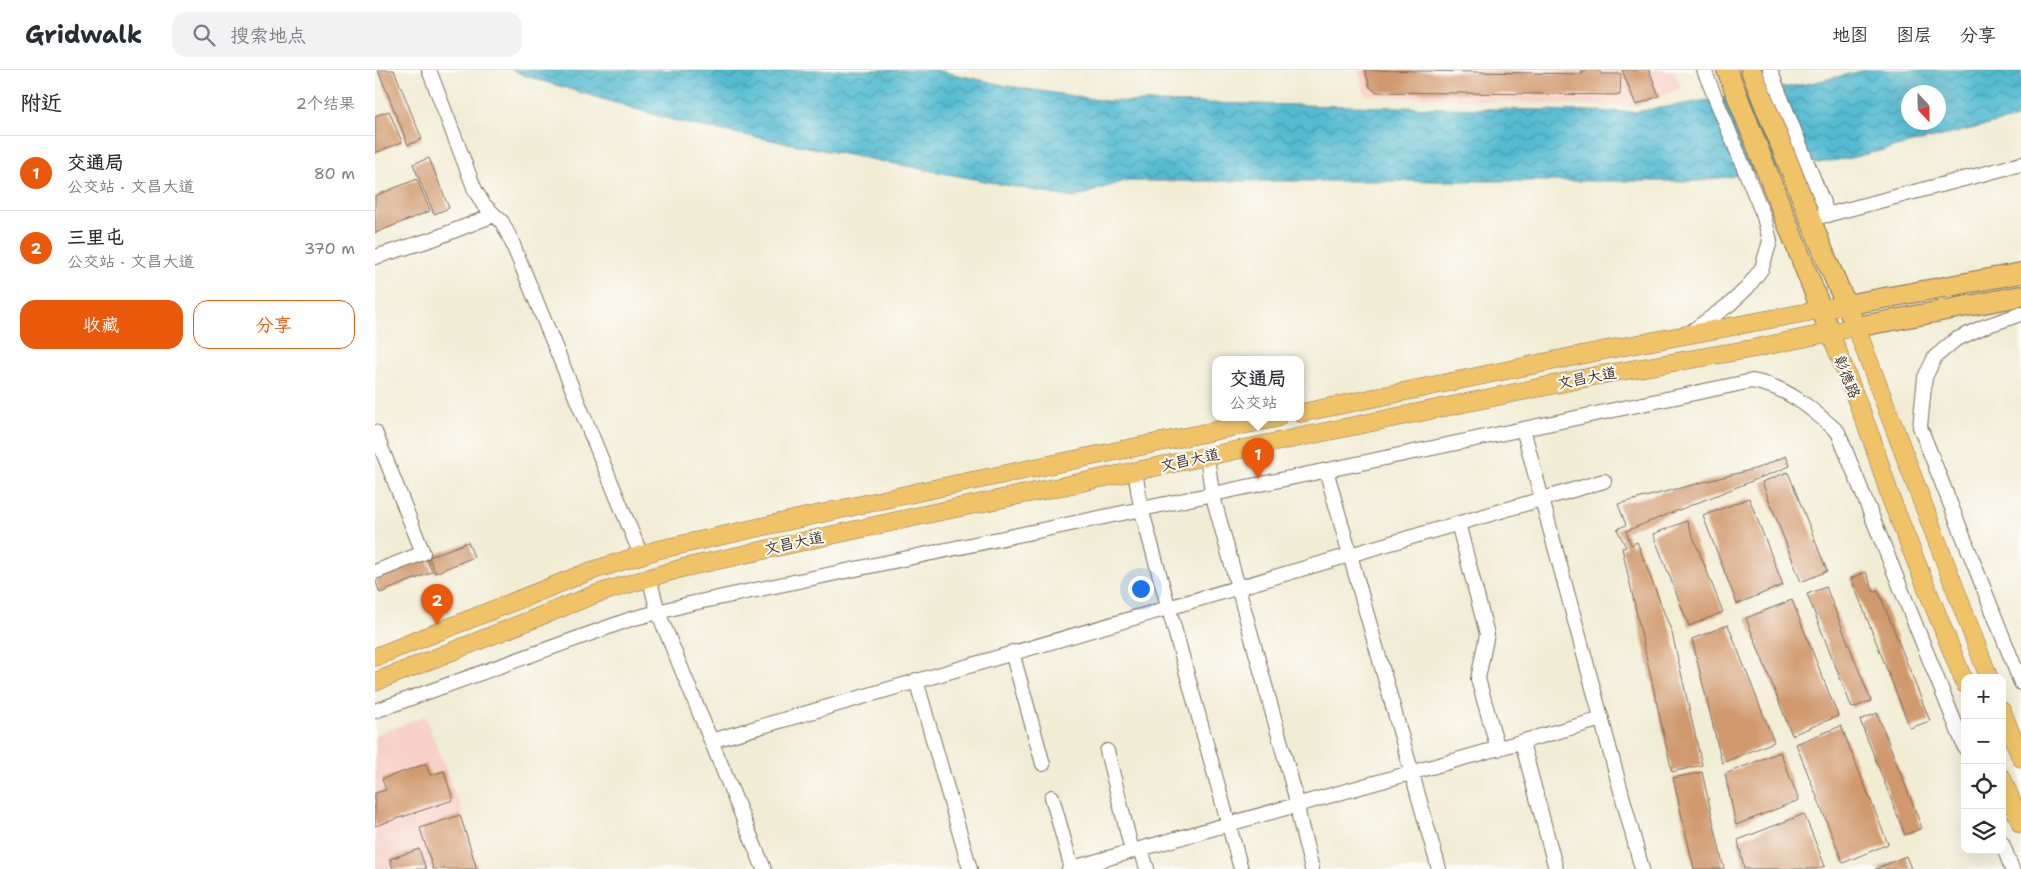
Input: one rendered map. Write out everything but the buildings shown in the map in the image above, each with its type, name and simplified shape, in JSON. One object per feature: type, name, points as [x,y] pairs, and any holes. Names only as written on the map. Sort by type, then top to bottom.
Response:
[{"type":"highway","name":"彰德路","points":[[1727,70],[1829,332]]},
{"type":"highway","name":"彰德路","points":[[1762,75],[1820,217],[1846,305],[1856,327]]},
{"type":"highway","name":"文昌大道","points":[[1846,305],[2021,273]]},
{"type":"highway","name":"文昌大道","points":[[1856,327],[2021,296]]},
{"type":"main road","name":"文昌大道","points":[[1304,412],[1600,351],[1846,305]]},
{"type":"main road","name":"文昌大道","points":[[375,682],[596,594],[649,577],[928,514],[1207,456],[1605,374],[1751,349],[1856,327]]},
{"type":"main road","name":"彰德路","points":[[1856,327],[1987,674]]},
{"type":"main road","name":"彰德路","points":[[1829,332],[1872,440],[1891,499],[1961,674]]},
{"type":"main road","name":"文昌大道","points":[[375,657],[588,572],[641,555],[923,491],[1262,421]]},
{"type":"main road","points":[[2005,719],[2021,758]]},
{"type":"main road","points":[[2006,788],[2021,824]]},
{"type":"street","points":[[429,70],[475,190],[483,204],[502,222],[511,240],[641,555]]},
{"type":"street","points":[[1686,335],[1730,304],[1747,288],[1762,268],[1770,241],[1761,211],[1704,70]]},
{"type":"street","points":[[1820,217],[2021,164]]},
{"type":"street","points":[[375,257],[433,240],[494,215]]},
{"type":"street","points":[[2021,314],[1983,327],[1955,340],[1935,357],[1925,378],[1920,427],[2021,683]]},
{"type":"street","points":[[375,711],[631,619],[657,612],[1141,508],[1752,381],[1786,391],[1810,408],[1838,432],[1961,738]]},
{"type":"street","points":[[1523,429],[1642,869]]},
{"type":"street","points":[[375,432],[423,553],[375,572]]},
{"type":"street","points":[[1207,456],[1213,493],[1297,805],[1312,869]]},
{"type":"street","points":[[1326,470],[1439,869]]},
{"type":"street","points":[[1135,471],[1141,508],[1241,869]]},
{"type":"street","points":[[711,741],[1604,480]]},
{"type":"street","points":[[1458,523],[1487,634],[1478,679],[1498,748]]},
{"type":"street","points":[[649,577],[657,612],[764,869]]},
{"type":"street","points":[[1012,652],[1043,764]]},
{"type":"street","points":[[916,680],[970,869]]},
{"type":"street","points":[[1053,797],[1071,869],[1602,719]]},
{"type":"street","points":[[1522,742],[1556,869]]},
{"type":"street","points":[[1107,750],[1137,850],[1147,869]]},
{"type":"street","points":[[2006,853],[2012,869]]},
{"type":"shaded area","points":[[1358,70],[1674,70],[1681,88],[1636,107],[1365,95]]},
{"type":"shaded area","points":[[425,716],[460,805],[480,869],[375,869],[375,735]]},
{"type":"water","points":[[513,70],[935,70],[1008,86],[1105,101],[1635,112],[1812,83],[1865,70],[2021,70],[2021,117],[1850,158],[1700,181],[1124,181],[1073,198],[682,123],[526,76]]},
{"type":"place","name":"交通局","points":[[1258,479]]},
{"type":"place","name":"三里屯","points":[[437,625]]}]
